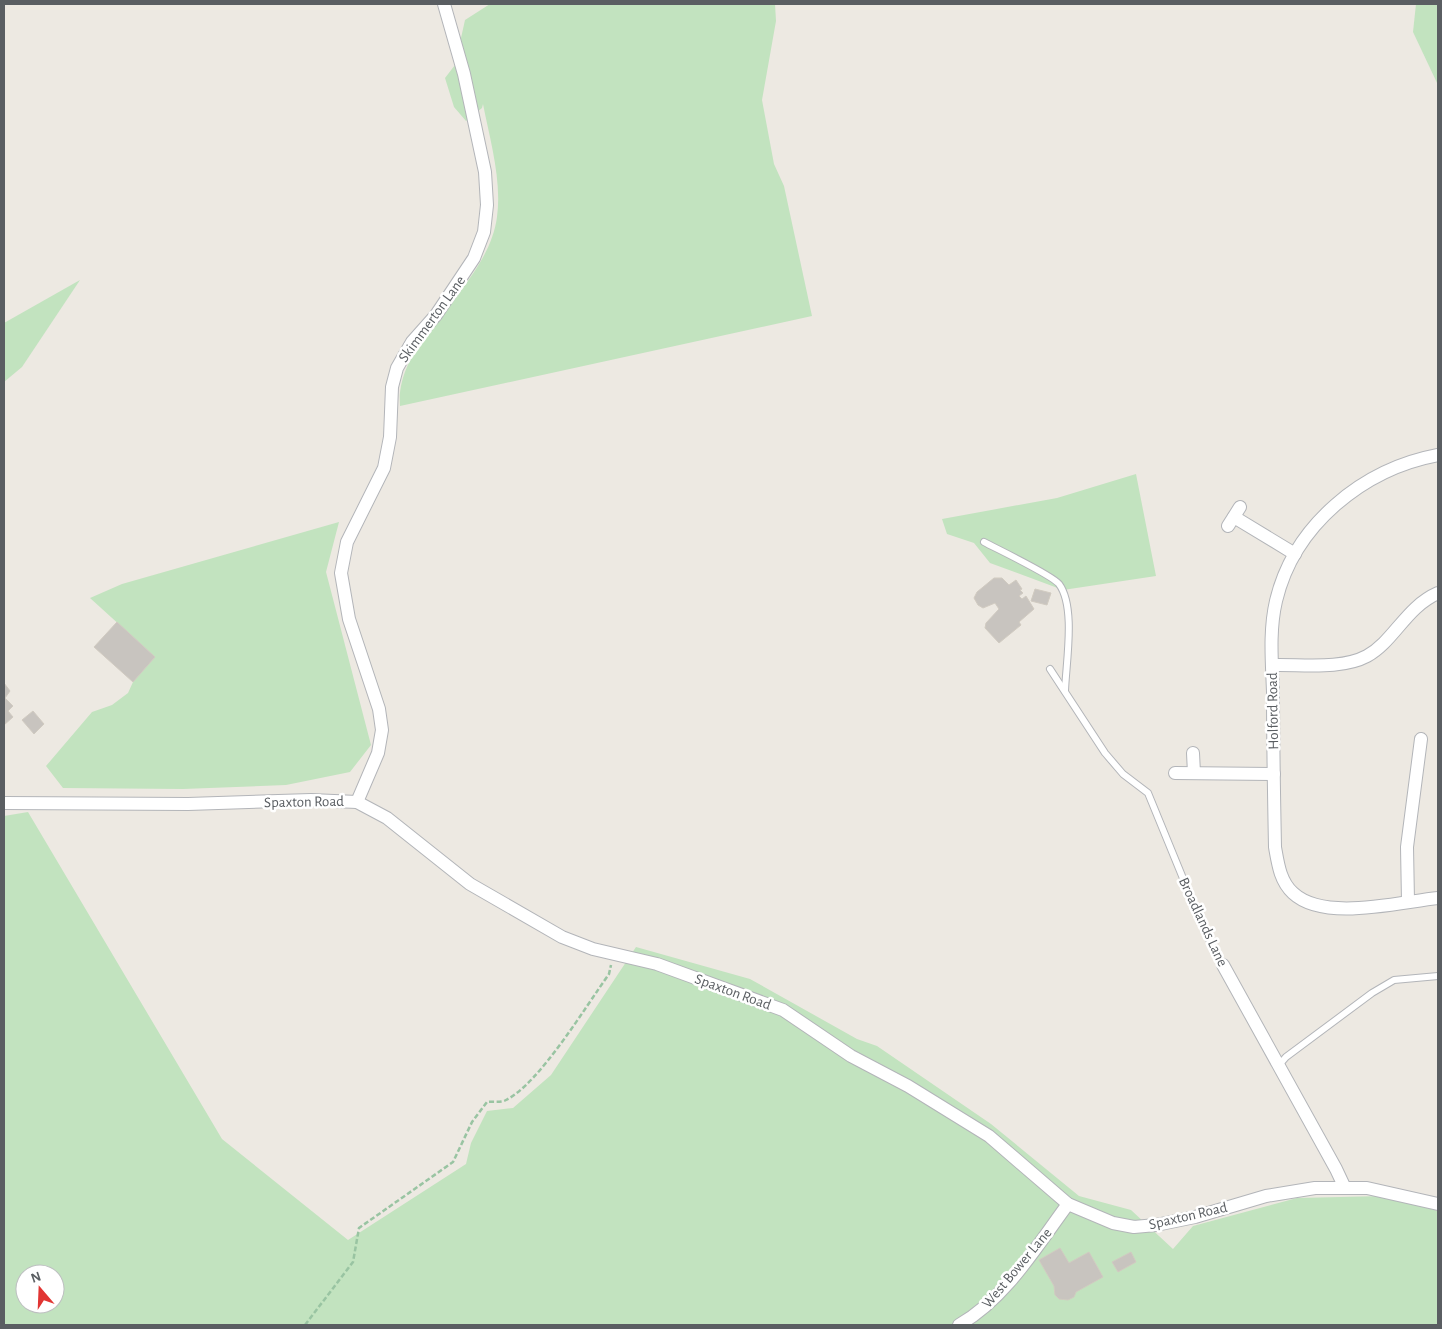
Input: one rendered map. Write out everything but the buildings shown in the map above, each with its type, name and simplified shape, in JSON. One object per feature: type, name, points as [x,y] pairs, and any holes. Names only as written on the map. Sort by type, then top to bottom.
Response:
[{"type":"street","name":"Skimmerton Lane","points":[[358,802],[378,753],[382,730],[379,709],[349,619],[341,573],[347,542],[384,468],[390,437],[392,387],[397,368],[412,342],[436,315],[474,258],[484,232],[487,205],[485,172],[464,74],[444,4]]},
{"type":"street","name":"Holford Road","points":[[1408,901],[1345,909],[1321,907],[1303,901],[1292,892],[1279,870],[1275,847],[1272,622],[1276,600],[1294,554],[1308,534],[1333,506],[1362,484],[1388,470],[1412,461],[1438,455]]},
{"type":"street","points":[[1234,516],[1294,554]]},
{"type":"street","points":[[1272,665],[1336,664],[1357,660],[1377,648],[1411,611],[1427,598],[1438,593]]},
{"type":"street","points":[[1421,739],[1410,765],[1407,847],[1408,901],[1438,898]]},
{"type":"street","points":[[1193,753],[1194,773]]},
{"type":"street","points":[[1175,773],[1274,774]]},
{"type":"street","name":"Spaxton Road","points":[[4,802],[188,804],[311,800],[358,802],[387,818],[470,884],[562,937],[593,950],[657,964],[783,1010],[851,1056],[908,1086],[989,1136],[1068,1204],[1092,1216],[1134,1227],[1195,1217],[1266,1196],[1295,1190],[1344,1186],[1392,1193],[1438,1204]]},
{"type":"street","name":"Broadlands Lane","points":[[1223,965],[1344,1186]]},
{"type":"street","name":"West Bower Lane","points":[[959,1325],[979,1314],[998,1294],[1068,1204]]},
{"type":"lane","points":[[984,542],[1058,582],[1065,596],[1068,616],[1065,692]]},
{"type":"lane","name":"Broadlands Lane","points":[[1050,669],[1105,753],[1123,774],[1148,793],[1205,932],[1223,965]]},
{"type":"lane","points":[[1279,1065],[1286,1057],[1372,993],[1394,980],[1438,976]]},
{"type":"path","points":[[305,1325],[353,1262],[359,1228],[453,1162],[472,1122],[487,1102],[504,1102],[522,1090],[555,1051],[609,974],[613,954]]},
{"type":"green space","points":[[490,4],[775,4],[776,21],[762,100],[774,164],[784,186],[812,316],[400,406],[402,381],[412,358],[426,335],[477,268],[490,243],[497,217],[497,174],[483,104],[482,108],[466,121],[454,107],[445,78],[455,65],[465,20]]},
{"type":"green space","points":[[1416,4],[1438,4],[1438,85],[1413,32]]},
{"type":"green space","points":[[80,280],[22,367],[4,382],[4,323]]},
{"type":"green space","points":[[1136,474],[1156,576],[1063,590],[990,563],[974,543],[947,534],[942,519],[1057,498]]},
{"type":"green space","points":[[339,522],[326,572],[371,745],[350,772],[286,785],[183,789],[63,788],[46,766],[92,712],[112,705],[128,693],[133,682],[155,657],[90,598],[122,584]]},
{"type":"green space","points":[[28,812],[222,1139],[348,1240],[466,1164],[471,1143],[487,1111],[513,1108],[551,1075],[636,947],[750,979],[857,1039],[877,1046],[991,1124],[1079,1196],[1131,1210],[1173,1249],[1193,1226],[1297,1198],[1384,1196],[1438,1211],[1438,1325],[4,1325],[4,816]]}]
